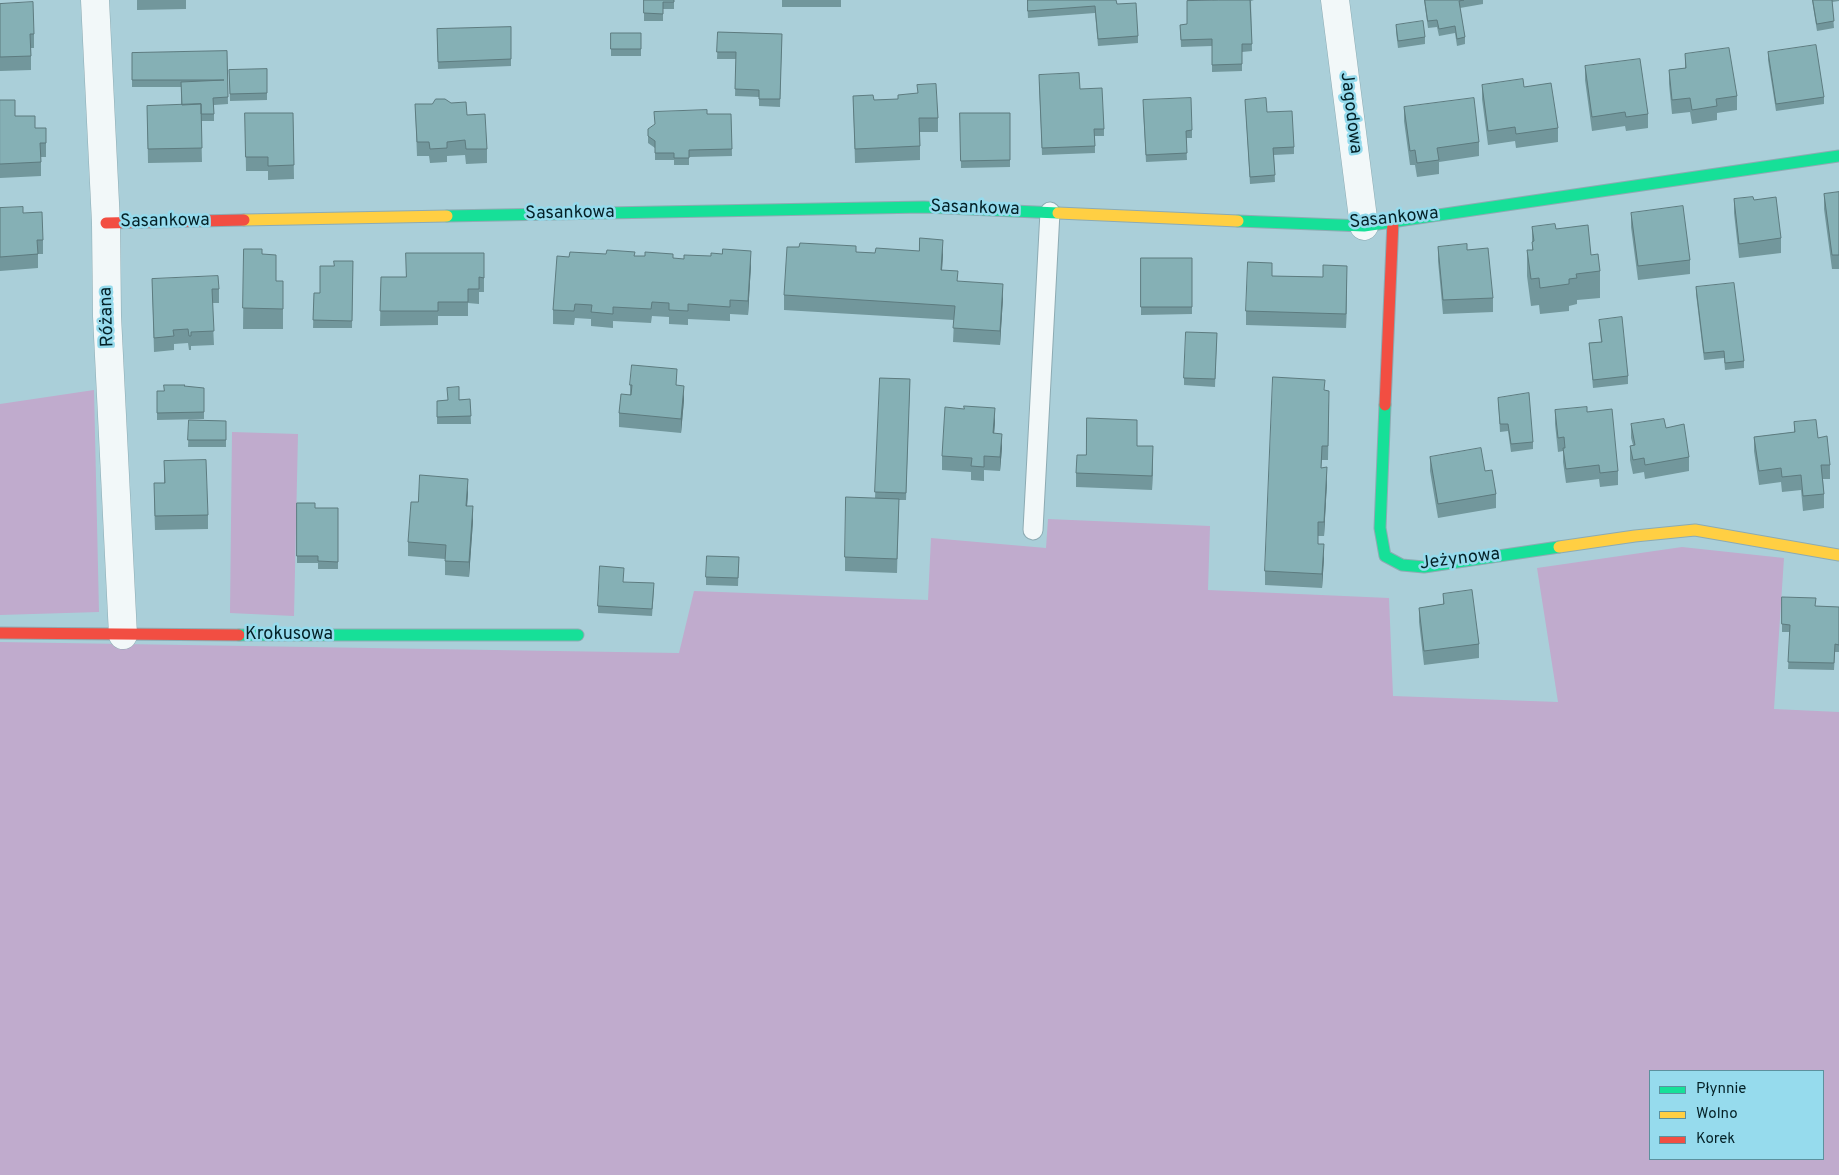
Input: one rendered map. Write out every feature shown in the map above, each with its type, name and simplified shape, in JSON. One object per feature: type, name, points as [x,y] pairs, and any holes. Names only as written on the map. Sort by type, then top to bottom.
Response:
[{"type":"street","name":"Różana","points":[[95,0],[106,223],[107,316],[123,635]]},
{"type":"street","name":"Jagodowa","points":[[1335,0],[1364,226]]},
{"type":"street","name":"Sasankowa","points":[[106,223],[924,207],[1364,226],[1839,156]]},
{"type":"street","name":"Jeżynowa","points":[[1393,222],[1380,528],[1385,556],[1402,565],[1424,567],[1635,536],[1694,530],[1839,555]]},
{"type":"street","name":"Krokusowa","points":[[0,633],[123,635],[578,634]]},
{"type":"lane","points":[[1033,530],[1050,212]]},
{"type":"shaded area","points":[[94,390],[99,612],[0,615],[0,404]]},
{"type":"shaded area","points":[[232,432],[298,434],[294,616],[230,613]]},
{"type":"shaded area","points":[[1048,519],[1210,526],[1208,590],[1389,598],[1393,696],[1558,702],[1537,568],[1682,547],[1784,558],[1774,709],[1839,712],[1839,1175],[0,1175],[0,642],[679,653],[694,591],[928,600],[931,538],[1046,548]]},
{"type":"building","points":[[644,0],[674,0],[674,2],[663,2],[663,14],[644,13]]},
{"type":"building","points":[[1028,0],[1116,0],[1117,4],[1136,3],[1138,36],[1098,39],[1095,6],[1028,11]]},
{"type":"building","points":[[1250,0],[1252,44],[1242,44],[1242,64],[1212,65],[1212,39],[1181,40],[1180,25],[1187,24],[1187,1]]},
{"type":"building","points":[[1425,0],[1464,0],[1459,1],[1465,37],[1457,39],[1455,26],[1439,29],[1437,20],[1428,21]]},
{"type":"building","points":[[1813,0],[1832,0],[1834,21],[1817,24]]},
{"type":"building","points":[[33,2],[34,34],[30,34],[31,56],[0,57],[0,4]]},
{"type":"building","points":[[1423,21],[1425,37],[1398,41],[1396,25]]},
{"type":"building","points":[[511,27],[511,59],[438,62],[437,29]]},
{"type":"building","points":[[718,32],[782,34],[780,99],[759,99],[759,90],[735,89],[736,52],[717,52]]},
{"type":"building","points":[[611,33],[641,33],[641,49],[611,49]]},
{"type":"building","points":[[1816,45],[1824,97],[1776,104],[1768,52]]},
{"type":"building","points":[[1729,48],[1737,96],[1716,99],[1717,106],[1692,110],[1690,98],[1672,100],[1669,70],[1686,68],[1685,54]]},
{"type":"building","points":[[227,51],[228,97],[213,98],[214,114],[201,114],[201,104],[182,105],[181,82],[224,80],[132,80],[132,53]]},
{"type":"building","points":[[1640,59],[1648,114],[1626,117],[1625,112],[1592,117],[1585,66]]},
{"type":"building","points":[[267,69],[267,93],[230,94],[229,70]]},
{"type":"building","points":[[1079,73],[1080,89],[1102,88],[1104,129],[1094,129],[1095,146],[1042,148],[1039,75]]},
{"type":"building","points":[[1523,79],[1524,87],[1551,83],[1558,128],[1516,134],[1515,127],[1488,131],[1482,85]]},
{"type":"building","points":[[936,84],[938,118],[919,118],[920,146],[855,149],[853,96],[873,95],[874,100],[898,99],[898,95],[918,93],[917,85]]},
{"type":"building","points":[[1191,98],[1192,130],[1186,131],[1187,153],[1146,155],[1143,100]]},
{"type":"building","points":[[1266,98],[1267,112],[1292,111],[1294,147],[1273,148],[1275,175],[1250,177],[1245,100]]},
{"type":"building","points":[[1474,98],[1479,142],[1437,148],[1439,160],[1417,163],[1415,150],[1410,151],[1404,107]]},
{"type":"building","points":[[436,99],[445,99],[451,103],[466,102],[467,115],[485,114],[487,149],[466,149],[465,140],[447,142],[447,148],[430,149],[429,142],[417,142],[415,104],[432,104]]},
{"type":"building","points":[[0,100],[15,100],[15,116],[35,116],[35,128],[46,128],[46,143],[40,143],[41,162],[0,164]]},
{"type":"building","points":[[201,104],[202,148],[148,149],[147,106]]},
{"type":"building","points":[[707,110],[707,114],[731,114],[732,149],[689,150],[689,158],[674,158],[674,153],[655,153],[655,141],[648,136],[648,129],[655,124],[654,112]]},
{"type":"building","points":[[245,113],[293,113],[294,165],[268,166],[268,157],[246,157]]},
{"type":"building","points":[[960,113],[1010,113],[1010,160],[961,161]]},
{"type":"building","points":[[1839,192],[1839,255],[1832,255],[1824,194]]},
{"type":"building","points":[[1753,197],[1754,200],[1776,197],[1781,238],[1739,244],[1734,199]]},
{"type":"building","points":[[1683,206],[1690,260],[1638,266],[1631,213]]},
{"type":"building","points":[[23,207],[23,213],[42,212],[43,240],[37,240],[38,254],[0,257],[0,208]]},
{"type":"building","points":[[1555,224],[1556,229],[1588,225],[1591,255],[1598,254],[1600,271],[1576,274],[1577,278],[1569,279],[1569,284],[1540,288],[1539,278],[1531,279],[1527,250],[1533,250],[1532,227]]},
{"type":"building","points":[[920,238],[943,240],[941,270],[958,271],[957,281],[1003,284],[1000,331],[953,328],[955,306],[784,295],[787,247],[799,247],[800,243],[856,246],[856,252],[875,253],[876,248],[919,251]]},
{"type":"building","points":[[1467,244],[1467,250],[1488,248],[1493,298],[1443,300],[1438,247]]},
{"type":"building","points":[[244,249],[262,249],[262,254],[276,255],[276,281],[283,281],[283,309],[243,308]]},
{"type":"building","points":[[723,249],[751,251],[748,301],[730,300],[730,307],[688,304],[688,311],[669,310],[669,303],[652,302],[651,309],[613,307],[613,314],[591,312],[592,305],[575,304],[574,311],[553,310],[557,256],[569,257],[570,252],[606,254],[607,250],[635,252],[634,256],[645,256],[645,252],[673,254],[673,258],[684,259],[684,255],[711,256],[711,253],[722,254]]},
{"type":"building","points":[[406,253],[484,253],[484,278],[479,277],[479,289],[468,289],[468,302],[438,302],[438,311],[380,311],[381,277],[406,277]]},
{"type":"building","points":[[1141,258],[1192,258],[1192,307],[1141,307]]},
{"type":"building","points":[[334,261],[353,261],[352,321],[313,320],[314,293],[320,293],[320,266],[334,266]]},
{"type":"building","points":[[1248,262],[1272,263],[1272,276],[1323,277],[1323,265],[1347,266],[1346,314],[1246,311]]},
{"type":"building","points":[[218,276],[219,289],[212,289],[214,331],[191,332],[191,336],[189,336],[188,329],[173,330],[174,336],[154,338],[152,279]]},
{"type":"building","points":[[1734,283],[1744,361],[1725,363],[1724,351],[1704,353],[1696,287]]},
{"type":"building","points":[[1622,317],[1628,376],[1593,380],[1589,343],[1602,342],[1599,320]]},
{"type":"building","points":[[1186,332],[1217,333],[1215,379],[1184,378]]},
{"type":"building","points":[[632,365],[677,369],[676,385],[684,386],[681,419],[619,413],[621,394],[631,395]]},
{"type":"building","points":[[1273,377],[1325,380],[1324,390],[1329,391],[1328,446],[1322,446],[1321,468],[1327,467],[1324,522],[1318,522],[1318,544],[1324,544],[1322,574],[1265,571]]},
{"type":"building","points":[[880,378],[910,379],[906,493],[875,492]]},
{"type":"building","points":[[164,385],[185,385],[204,388],[204,412],[157,413],[157,391],[164,391]]},
{"type":"building","points":[[459,387],[459,400],[470,399],[471,416],[437,417],[437,401],[448,400],[447,388]]},
{"type":"building","points":[[1529,393],[1533,442],[1511,444],[1508,424],[1500,424],[1498,398]]},
{"type":"building","points":[[964,406],[995,408],[993,433],[1002,434],[1000,457],[984,456],[984,467],[971,466],[972,458],[942,456],[945,407],[964,409]]},
{"type":"building","points":[[1587,407],[1587,412],[1612,409],[1618,471],[1600,473],[1599,465],[1566,469],[1563,448],[1565,448],[1564,437],[1558,438],[1555,410]]},
{"type":"building","points":[[1087,418],[1137,420],[1137,446],[1153,446],[1152,476],[1076,473],[1077,455],[1086,455]]},
{"type":"building","points":[[1664,419],[1666,428],[1684,424],[1689,457],[1645,465],[1644,458],[1633,460],[1630,446],[1635,445],[1631,424]]},
{"type":"building","points":[[189,420],[226,421],[226,440],[188,440]]},
{"type":"building","points":[[1816,420],[1818,438],[1827,436],[1830,465],[1821,465],[1824,494],[1803,496],[1801,475],[1782,477],[1781,468],[1759,471],[1754,437],[1795,432],[1794,422]]},
{"type":"building","points":[[1481,448],[1485,471],[1492,470],[1496,494],[1438,504],[1430,457]]},
{"type":"building","points":[[206,460],[208,515],[155,516],[154,483],[165,483],[164,461]]},
{"type":"building","points":[[420,475],[468,479],[466,506],[473,506],[469,562],[445,561],[446,545],[408,542],[411,502],[418,502]]},
{"type":"building","points":[[846,497],[899,499],[897,559],[845,557]]},
{"type":"building","points":[[297,503],[315,503],[315,508],[338,508],[338,562],[318,561],[318,556],[297,556]]},
{"type":"building","points":[[707,556],[739,557],[738,578],[706,577]]},
{"type":"building","points":[[600,566],[624,568],[623,582],[654,583],[652,609],[598,606]]},
{"type":"building","points":[[1472,590],[1479,644],[1424,651],[1419,608],[1444,604],[1443,594]]},
{"type":"building","points":[[1782,597],[1816,598],[1815,606],[1839,607],[1839,645],[1835,644],[1834,663],[1788,662],[1790,625],[1782,624]]},
{"type":"traffic: fast","points":[[1238,221],[1364,226],[1839,156]]},
{"type":"traffic: fast","points":[[447,216],[924,207],[1058,213]]},
{"type":"traffic: fast","points":[[1385,405],[1380,528],[1385,556],[1402,565],[1424,567],[1559,547]]},
{"type":"traffic: fast","points":[[239,635],[578,635]]},
{"type":"traffic: slow","points":[[1058,213],[1238,221]]},
{"type":"traffic: slow","points":[[244,220],[447,216]]},
{"type":"traffic: slow","points":[[1559,547],[1695,530],[1839,555]]},
{"type":"traffic: jam","points":[[106,223],[244,220]]},
{"type":"traffic: jam","points":[[1385,405],[1393,221]]},
{"type":"traffic: jam","points":[[0,633],[239,635]]}]
